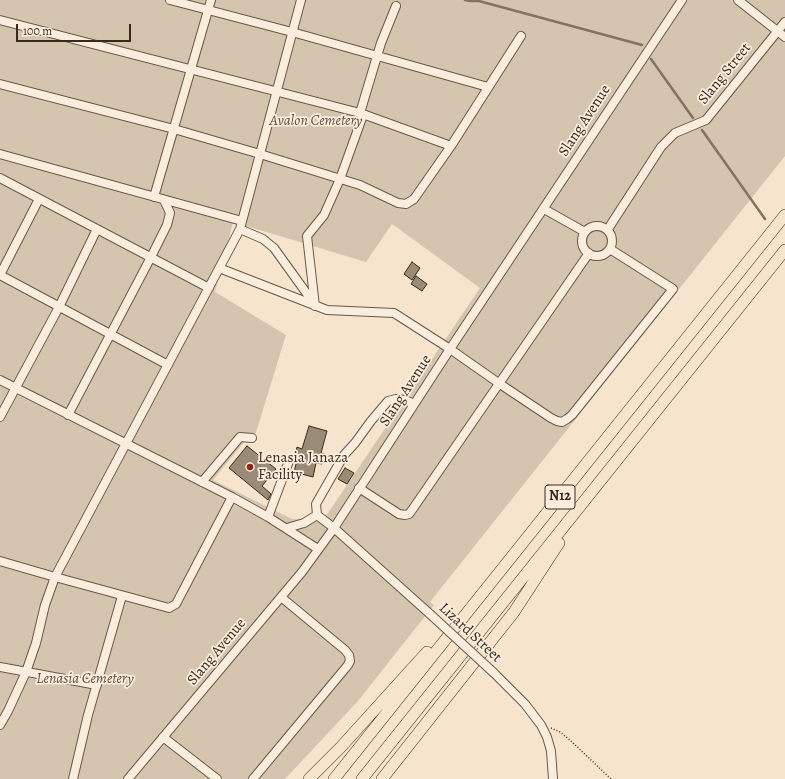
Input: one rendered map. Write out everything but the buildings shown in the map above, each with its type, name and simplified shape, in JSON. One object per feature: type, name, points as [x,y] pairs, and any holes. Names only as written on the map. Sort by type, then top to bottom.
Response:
[{"type":"highway","name":"N12","points":[[334,779],[785,214]]},
{"type":"highway","name":"N12","points":[[362,779],[785,250]]},
{"type":"highway","points":[[382,779],[514,612],[594,489]]},
{"type":"highway","points":[[309,779],[340,748],[483,592]]},
{"type":"lane","points":[[170,0],[292,32],[488,87]]},
{"type":"lane","points":[[154,197],[211,0]]},
{"type":"lane","points":[[0,725],[26,672],[36,643],[45,605],[54,577],[209,288],[241,225],[301,0]]},
{"type":"lane","name":"Slang Avenue","points":[[128,779],[281,597],[334,528],[450,349],[682,0]]},
{"type":"lane","points":[[738,0],[785,37]]},
{"type":"lane","points":[[316,306],[307,236],[324,215],[340,179],[362,118],[360,113],[377,56],[396,6]]},
{"type":"lane","points":[[0,20],[360,113],[451,146]]},
{"type":"lane","name":"Slang Street","points":[[608,229],[661,147],[675,134],[706,120],[785,22]]},
{"type":"lane","points":[[0,84],[174,129],[260,154],[360,185],[398,203],[406,204],[414,199],[451,146],[521,36]]},
{"type":"lane","points":[[0,154],[154,197],[241,225],[274,248],[316,306]]},
{"type":"lane","points":[[0,178],[209,288]]},
{"type":"lane","points":[[39,199],[0,275],[168,365]]},
{"type":"lane","points":[[68,415],[167,225],[170,213],[164,200]]},
{"type":"lane","points":[[544,209],[585,232]]},
{"type":"lane","points":[[599,225],[608,229],[612,238],[610,249],[604,255],[599,256],[589,253],[583,246],[582,241],[585,232],[589,228],[599,225]]},
{"type":"lane","points":[[0,417],[59,307],[97,229]]},
{"type":"lane","points":[[219,268],[327,310],[394,313],[557,421],[562,422],[572,414],[673,289],[610,249]]},
{"type":"lane","points":[[359,488],[398,514],[408,514],[500,384],[589,253]]},
{"type":"lane","points":[[0,380],[14,389],[232,497],[288,528],[318,549]]},
{"type":"lane","points":[[288,528],[304,523],[317,515],[316,504],[322,491],[344,455],[388,401],[396,399],[405,400],[414,404]]},
{"type":"lane","points":[[202,482],[240,436],[252,438]]},
{"type":"lane","points":[[268,517],[288,461]]},
{"type":"lane","points":[[0,561],[169,608],[176,604],[232,497]]},
{"type":"lane","name":"Lizard Street","points":[[317,515],[334,528],[430,614],[525,704],[541,725],[547,737],[551,751],[553,779]]},
{"type":"lane","points":[[73,779],[88,715],[122,596]]},
{"type":"lane","points":[[253,779],[350,661],[349,655],[345,650],[281,597]]},
{"type":"lane","points":[[0,667],[97,685]]},
{"type":"lane","points":[[163,737],[217,779]]},
{"type":"path","points":[[541,725],[560,732],[611,779]]},
{"type":"green space","points":[[0,0],[785,0],[785,156],[430,602],[434,605],[358,701],[285,779],[0,779]],"holes":[[[233,222],[366,262],[392,224],[480,288],[324,519],[292,519],[213,480],[245,441],[253,442],[286,335],[215,292]]]},
{"type":"waterway","points":[[465,0],[479,1],[642,45]]},
{"type":"waterway","points":[[651,59],[693,118]]},
{"type":"waterway","points":[[702,130],[765,219]]},
{"type":"place","name":"Lenasia Janaza Facility","points":[[250,467]]},
{"type":"park label","name":"Avalon Cemetery","points":[[316,121]]},
{"type":"park label","name":"Lenasia Cemetery","points":[[85,679]]}]
